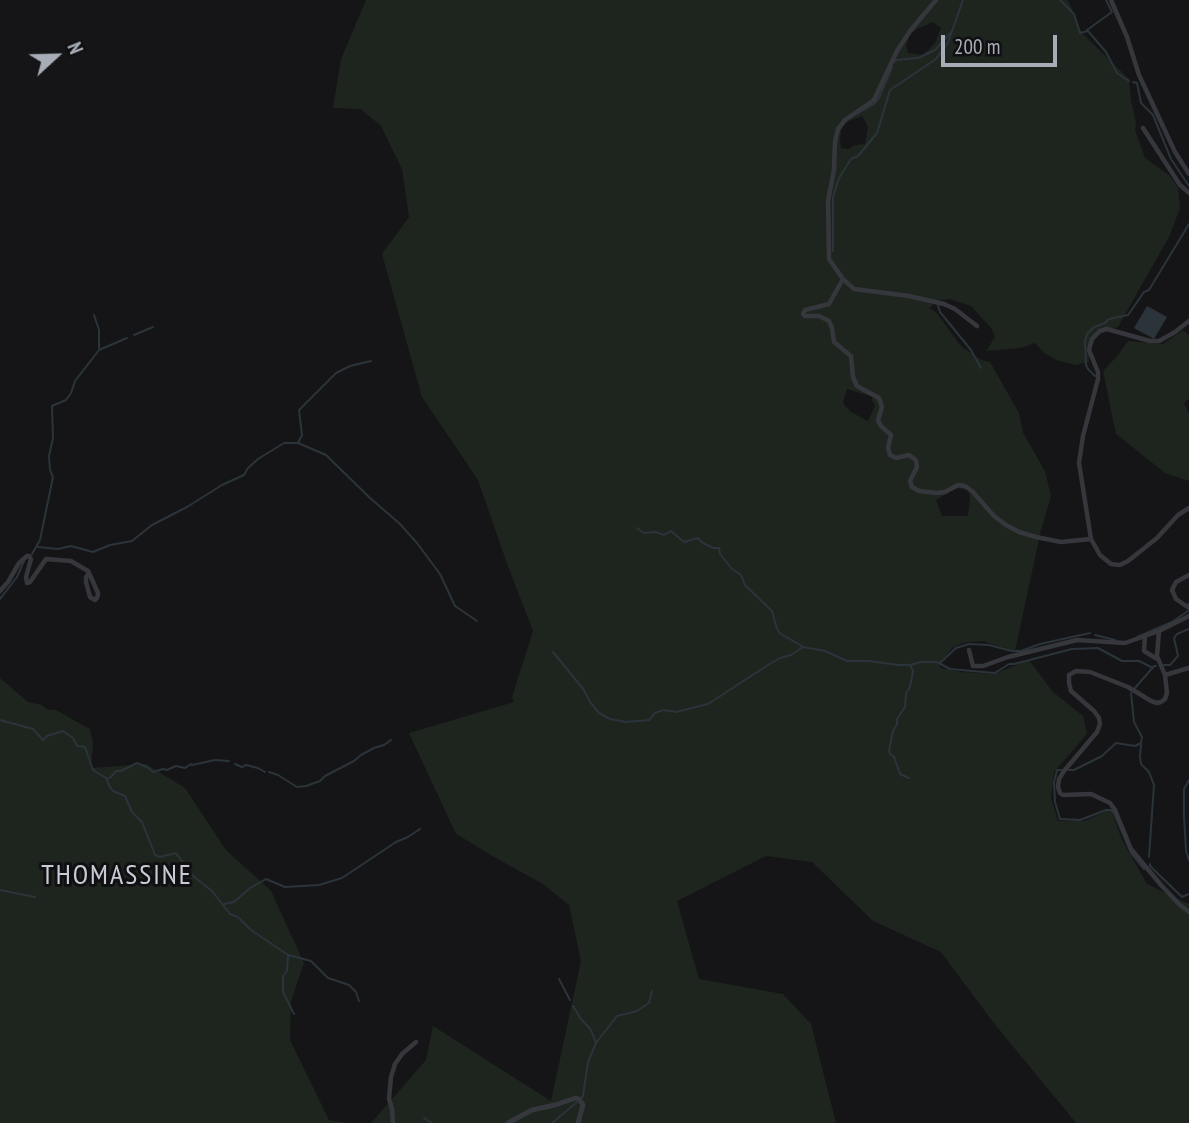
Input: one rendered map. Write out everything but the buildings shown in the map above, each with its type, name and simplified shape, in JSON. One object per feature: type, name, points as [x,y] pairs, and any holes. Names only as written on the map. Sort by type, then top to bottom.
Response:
[{"type":"street","points":[[936,0],[897,51],[874,100],[845,120],[837,132],[828,201],[828,255],[851,288],[944,304],[957,310],[977,326]]},
{"type":"street","points":[[1111,0],[1144,86],[1175,152],[1189,174]]},
{"type":"street","points":[[1143,128],[1180,185],[1189,193]]},
{"type":"street","points":[[843,279],[829,304],[805,310],[803,314],[820,316],[829,321],[834,342],[851,356],[853,377],[857,386],[880,399],[882,407],[878,420],[891,435],[888,447],[890,456],[896,458],[909,455],[917,461],[917,467],[910,479],[912,487],[919,491],[937,493],[958,485],[965,486],[995,516],[1019,532],[1060,542],[1091,539]]},
{"type":"street","points":[[1189,321],[1159,341],[1107,329],[1100,331],[1091,342],[1089,350],[1098,375],[1081,443],[1079,463],[1091,539],[1097,551],[1114,565],[1122,565],[1157,538],[1178,514],[1189,508]]},
{"type":"street","points":[[0,591],[27,556],[31,559],[27,583],[48,558],[73,562],[89,573],[98,594],[95,600],[90,597],[86,582],[89,573]]},
{"type":"street","points":[[1189,575],[1175,582],[1172,588],[1176,599],[1189,608]]},
{"type":"street","points":[[969,650],[973,666],[981,667],[1008,657],[1077,640],[1123,644],[1189,616]]},
{"type":"street","points":[[1159,631],[1156,650],[1157,659],[1165,675],[1167,695],[1164,700],[1157,703],[1128,687],[1090,672],[1076,671],[1070,674],[1072,691],[1094,711],[1100,724],[1097,732],[1064,771],[1058,787],[1062,794],[1091,794],[1113,806],[1131,849],[1161,885],[1189,912]]},
{"type":"street","points":[[1145,636],[1144,651],[1157,659]]},
{"type":"street","points":[[1165,675],[1189,668]]},
{"type":"street","points":[[393,1123],[393,1109],[389,1099],[391,1077],[402,1054],[416,1042]]},
{"type":"street","points":[[508,1123],[532,1110],[576,1098],[583,1105],[578,1123]]},
{"type":"shaded area","points":[[366,0],[1069,2],[1082,33],[1129,79],[1135,130],[1145,158],[1170,176],[1178,187],[1180,208],[1170,235],[1118,327],[1101,331],[1089,345],[1089,362],[1075,365],[1059,361],[1044,353],[1035,343],[1020,348],[986,351],[995,337],[991,328],[971,306],[950,299],[939,300],[929,308],[937,313],[960,345],[981,360],[990,362],[1019,413],[1023,433],[1045,471],[1051,496],[1015,651],[982,641],[963,643],[952,648],[939,664],[941,668],[961,672],[994,674],[1029,660],[1053,692],[1083,716],[1087,734],[1054,772],[1051,797],[1058,821],[1085,821],[1111,809],[1122,840],[1147,884],[1189,904],[1189,1123],[1076,1123],[993,1022],[941,952],[873,921],[812,862],[766,856],[677,901],[699,979],[783,994],[811,1024],[836,1123],[371,1123],[426,1060],[433,1026],[551,1101],[581,961],[569,905],[543,884],[456,834],[409,733],[514,702],[512,697],[533,631],[478,480],[422,397],[382,254],[409,217],[402,169],[381,126],[361,109],[333,108],[341,59]],"holes":[[[933,22],[941,28],[935,43],[923,55],[908,53],[906,45],[910,35]],[[862,116],[868,127],[865,144],[848,149],[841,148],[842,127]],[[847,389],[873,397],[875,406],[868,421],[851,412],[843,401]],[[955,488],[968,490],[968,516],[942,516],[936,500]]]},
{"type":"shaded area","points":[[1147,306],[1167,317],[1154,339],[1134,328]]},
{"type":"shaded area","points":[[1183,330],[1189,335],[1189,399],[1184,403],[1189,414],[1189,481],[1165,473],[1116,434],[1103,371],[1128,341],[1163,344]]},
{"type":"shaded area","points":[[0,678],[28,702],[42,705],[48,710],[56,710],[90,729],[93,744],[91,768],[146,764],[185,788],[226,850],[271,891],[304,963],[291,1001],[290,1040],[329,1120],[349,1123],[0,1123]]},
{"type":"waterway","points":[[894,62],[918,58],[935,50],[952,31],[963,0]]},
{"type":"waterway","points":[[1060,0],[1074,14],[1080,33],[1088,31],[1106,52],[1117,73],[1129,81]]},
{"type":"waterway","points":[[1087,30],[1112,12],[1106,0]]},
{"type":"waterway","points":[[833,251],[833,197],[839,178],[851,159],[858,156],[877,133],[890,90],[936,59],[948,43],[952,31]]},
{"type":"waterway","points":[[857,114],[879,98],[892,67]]},
{"type":"waterway","points":[[1133,82],[1137,83],[1141,103],[1153,115],[1171,159],[1189,186]]},
{"type":"waterway","points":[[1095,376],[1086,365],[1087,334],[1109,319],[1128,315],[1144,292],[1149,290],[1189,224]]},
{"type":"waterway","points":[[938,306],[981,368]]},
{"type":"waterway","points":[[94,315],[99,330],[99,348]]},
{"type":"waterway","points":[[134,335],[153,327]]},
{"type":"waterway","points":[[32,554],[40,540],[53,477],[49,456],[53,438],[52,406],[66,400],[75,381],[99,350],[127,338]]},
{"type":"waterway","points":[[298,443],[302,435],[299,410],[336,373],[371,361]]},
{"type":"waterway","points":[[38,547],[58,549],[71,546],[93,552],[110,545],[132,541],[152,525],[244,475],[258,459],[284,443],[298,443],[326,455],[399,523],[440,574],[455,606],[477,621]]},
{"type":"waterway","points":[[637,528],[644,533],[656,532],[664,535],[671,531],[684,542],[698,538],[713,548],[719,548],[720,554],[732,569],[741,575],[745,585],[772,611],[781,634],[802,646]]},
{"type":"waterway","points":[[0,599],[17,577],[24,561]]},
{"type":"waterway","points":[[1137,637],[1172,622],[1188,611]]},
{"type":"waterway","points":[[1164,665],[1170,665],[1178,656],[1174,638],[1189,629]]},
{"type":"waterway","points":[[941,662],[956,648],[969,644],[1021,651],[1090,633]]},
{"type":"waterway","points":[[1095,635],[1115,640]]},
{"type":"waterway","points":[[553,652],[599,713],[610,719],[626,722],[649,720],[655,713],[663,710],[676,712],[708,704],[768,665],[803,647],[825,651],[847,661],[898,665],[937,662],[950,669],[995,673],[1009,664],[1072,649],[1098,648],[1122,661],[1139,661],[1153,668]]},
{"type":"waterway","points":[[909,778],[900,774],[889,751],[893,731],[905,707],[906,693],[910,687],[913,671],[910,665]]},
{"type":"waterway","points":[[1135,688],[1156,666]]},
{"type":"waterway","points":[[1069,770],[1102,756],[1116,743],[1135,746],[1141,743],[1142,737],[1134,722],[1131,693]]},
{"type":"waterway","points":[[0,720],[33,729],[43,740],[63,731],[73,738],[77,746],[85,747],[93,770],[106,778],[113,791],[125,796],[132,812],[142,822],[155,855],[160,857],[176,853],[193,876],[212,891],[230,914],[238,917],[251,930],[288,955],[311,961],[328,978],[349,985],[356,992],[359,1001]]},
{"type":"waterway","points":[[269,772],[297,787],[306,786],[320,781],[391,740]]},
{"type":"waterway","points":[[1141,745],[1141,764],[1149,772],[1154,785],[1149,857]]},
{"type":"waterway","points":[[107,779],[116,771],[137,763],[153,772],[176,766],[185,768],[191,764],[215,760],[229,761]]},
{"type":"waterway","points":[[235,764],[265,772]]},
{"type":"waterway","points":[[1061,770],[1057,770],[1054,782],[1055,802],[1060,819],[1080,820],[1111,810],[1131,853],[1144,869]]},
{"type":"waterway","points":[[1189,780],[1184,789],[1186,851],[1189,860]]},
{"type":"waterway","points":[[224,904],[234,902],[266,879],[285,887],[319,885],[342,878],[420,829]]},
{"type":"waterway","points":[[1150,864],[1182,897],[1189,894]]},
{"type":"waterway","points":[[0,890],[35,897]]},
{"type":"waterway","points":[[288,956],[287,971],[283,976],[283,992],[294,1014]]},
{"type":"waterway","points":[[559,979],[570,1000]]},
{"type":"waterway","points":[[581,1098],[588,1062],[596,1043],[617,1016],[637,1011],[649,1003],[652,991]]},
{"type":"waterway","points":[[573,1006],[591,1030],[596,1043]]},
{"type":"waterway","points":[[552,1123],[577,1102]]},
{"type":"waterway","points":[[424,1118],[432,1123]]},
{"type":"district","name":"THOMASSINE","points":[[117,876]]}]
